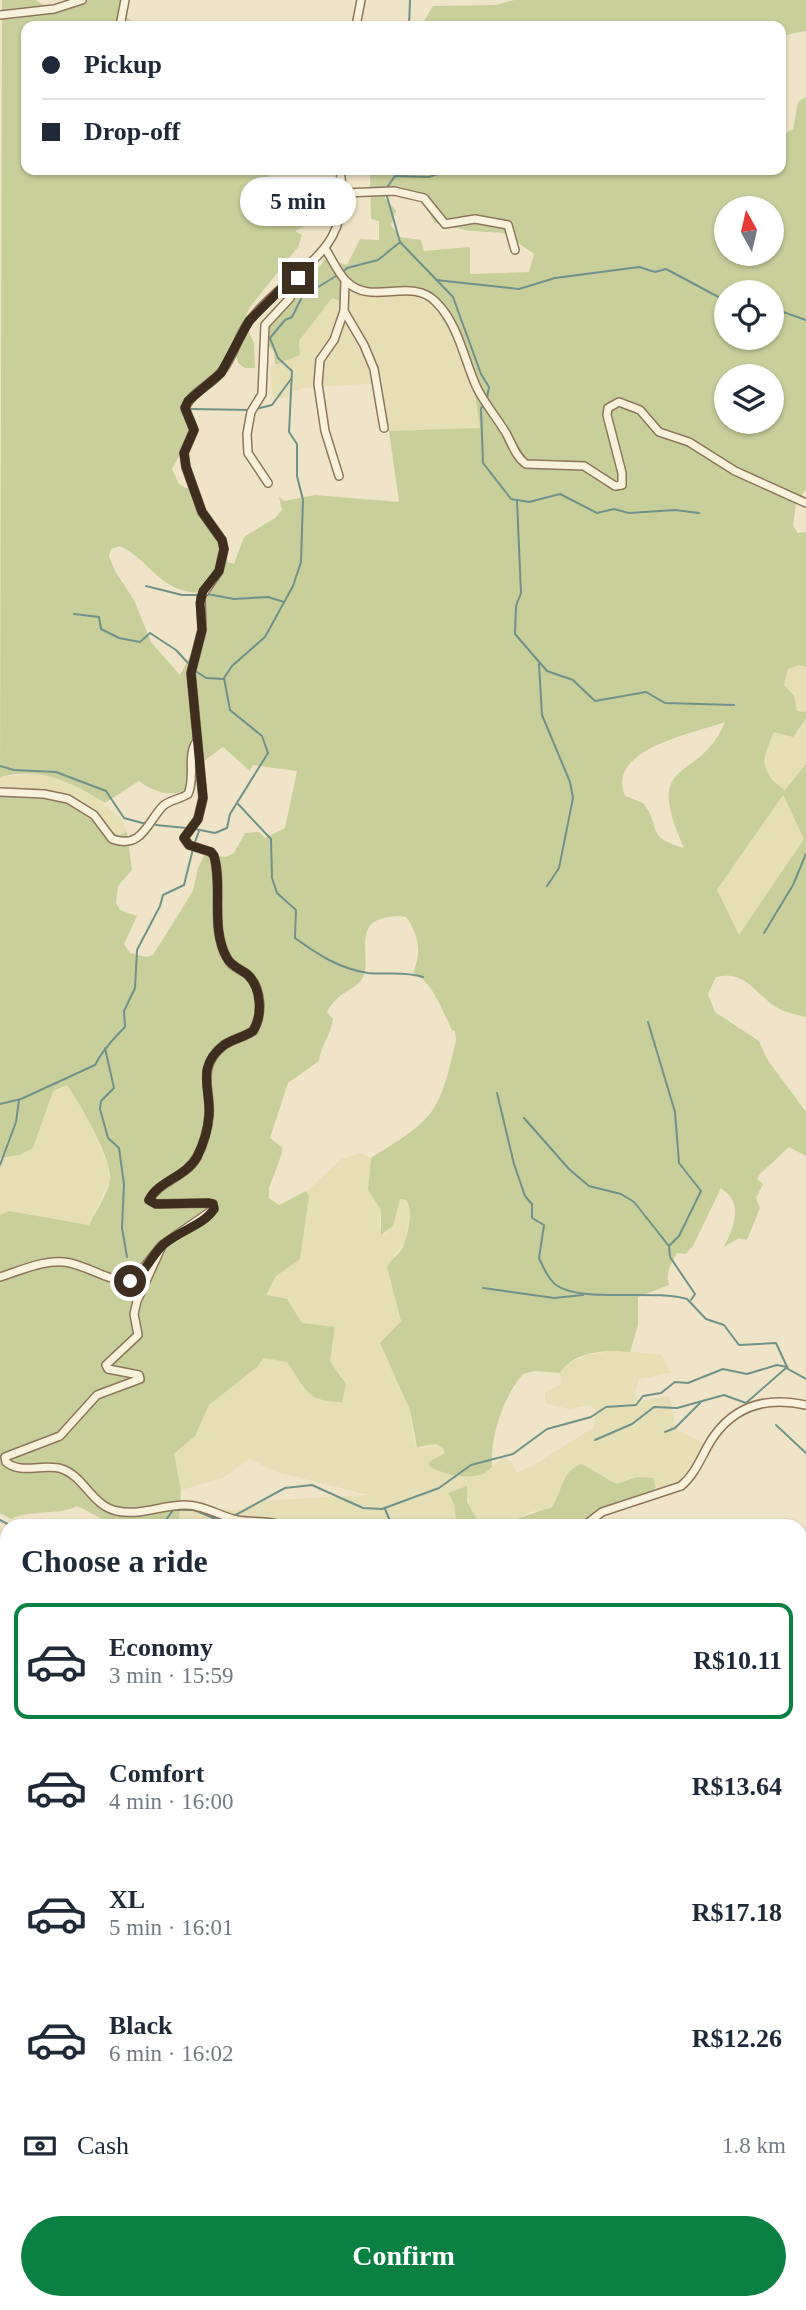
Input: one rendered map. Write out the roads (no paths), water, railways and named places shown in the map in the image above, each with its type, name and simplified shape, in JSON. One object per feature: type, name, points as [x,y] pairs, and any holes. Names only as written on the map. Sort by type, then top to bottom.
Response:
[{"type":"street","points":[[0,15],[54,9],[82,0]]},
{"type":"street","points":[[121,21],[125,0]]},
{"type":"street","points":[[357,21],[361,0]]},
{"type":"street","points":[[0,1277],[58,1262],[82,1267],[107,1278],[133,1280],[162,1245],[206,1218],[214,1209],[213,1204],[208,1203],[156,1204],[149,1200],[159,1189],[183,1173],[197,1157],[209,1116],[205,1091],[210,1063],[224,1045],[253,1031],[259,1009],[257,990],[252,980],[231,964],[221,944],[214,856],[211,852],[189,845],[184,838],[198,819],[203,798],[191,673],[202,630],[200,603],[203,591],[219,571],[224,549],[222,540],[202,512],[186,467],[184,453],[194,430],[185,408],[188,401],[225,368],[249,321],[301,269],[326,250],[342,214],[344,193],[341,175]]},
{"type":"street","points":[[344,193],[400,192],[427,200],[445,224],[470,219],[508,225],[515,250]]},
{"type":"street","points":[[326,250],[345,281],[344,311],[334,340],[320,360],[318,384],[325,431],[339,476]]},
{"type":"street","points":[[268,483],[248,453],[248,426],[253,406],[262,394],[265,325],[290,298],[301,269]]},
{"type":"street","points":[[345,281],[368,291],[413,290],[434,300],[444,310],[463,348],[479,392],[517,455],[526,464],[584,466],[615,486],[622,485],[622,473],[607,415],[608,408],[619,402],[640,410],[659,432],[689,442],[735,471],[806,503]]},
{"type":"street","points":[[344,311],[365,345],[374,369],[384,428]]},
{"type":"street","points":[[0,792],[61,797],[94,814],[112,839],[126,840],[144,833],[165,804],[188,794],[192,778],[191,748],[197,741]]},
{"type":"street","points":[[162,1245],[161,1254],[137,1301],[134,1314],[138,1335],[107,1365],[108,1369],[139,1375],[140,1379],[97,1395],[60,1436],[12,1452],[5,1457],[6,1462],[19,1468],[47,1467],[67,1471],[97,1500],[116,1511],[154,1511],[184,1505],[200,1506],[234,1519]]},
{"type":"street","points":[[593,1519],[602,1512],[681,1486],[690,1479],[714,1435],[742,1412],[770,1400],[806,1405]]},
{"type":"waterway","points":[[409,21],[410,0]]},
{"type":"waterway","points":[[386,189],[395,176],[434,175]]},
{"type":"waterway","points":[[386,193],[400,242],[453,297],[481,374],[489,387],[487,398]]},
{"type":"waterway","points":[[342,273],[347,268],[378,260],[399,243]]},
{"type":"waterway","points":[[436,280],[519,289],[555,278],[639,267],[655,272],[666,269],[714,295]]},
{"type":"waterway","points":[[195,829],[215,833],[227,828],[230,814],[268,753],[262,736],[230,710],[224,678],[232,666],[265,637],[293,586],[301,562],[303,500],[297,476],[297,444],[289,432],[292,371],[278,358],[270,338],[285,320],[292,317],[302,297],[336,276]]},
{"type":"waterway","points":[[784,312],[806,320]]},
{"type":"waterway","points":[[256,409],[272,405],[291,379]]},
{"type":"waterway","points":[[484,405],[481,408],[483,463],[511,499],[529,502],[560,494],[597,513],[614,509],[629,513],[675,510],[699,513]]},
{"type":"waterway","points":[[190,409],[251,410]]},
{"type":"waterway","points":[[517,501],[521,593],[516,606],[515,634],[547,671],[573,680],[595,701],[646,692],[665,703],[734,705]]},
{"type":"waterway","points":[[146,586],[182,595],[197,595]]},
{"type":"waterway","points":[[207,594],[234,599],[268,597],[284,602]]},
{"type":"waterway","points":[[74,614],[99,617],[101,629],[119,638],[140,642],[150,633],[176,650],[189,664]]},
{"type":"waterway","points":[[539,664],[542,715],[570,782],[573,798],[559,868],[547,886]]},
{"type":"waterway","points":[[194,670],[206,678],[223,679]]},
{"type":"waterway","points":[[0,766],[14,770],[56,772],[106,791],[124,818],[146,824]]},
{"type":"waterway","points":[[238,804],[271,839],[272,878],[277,893],[296,910],[295,938],[320,955],[348,968],[368,973],[423,977]]},
{"type":"waterway","points":[[156,825],[186,828]]},
{"type":"waterway","points":[[195,842],[199,831]]},
{"type":"waterway","points":[[0,1104],[21,1099],[95,1065],[108,1045],[125,1027],[124,1011],[135,988],[137,950],[163,895],[184,885],[193,849]]},
{"type":"waterway","points":[[764,933],[793,885],[806,854]]},
{"type":"waterway","points":[[648,1022],[675,1112],[679,1163],[701,1191],[679,1236],[669,1246]]},
{"type":"waterway","points":[[105,1048],[114,1088],[101,1101],[100,1109],[108,1138],[119,1148],[124,1184],[122,1228],[127,1257]]},
{"type":"waterway","points":[[497,1093],[514,1164],[525,1196],[532,1204],[532,1218],[544,1225],[539,1258],[556,1285],[567,1290],[599,1295],[655,1295],[687,1299],[706,1319],[724,1325],[739,1345],[776,1343],[788,1369],[806,1379]]},
{"type":"waterway","points":[[0,1165],[16,1122],[19,1100]]},
{"type":"waterway","points":[[524,1118],[569,1169],[589,1186],[621,1194],[634,1202],[669,1246],[670,1257],[695,1294],[691,1300]]},
{"type":"waterway","points":[[483,1288],[554,1298],[583,1295]]},
{"type":"waterway","points":[[232,1517],[285,1488],[312,1485],[363,1508],[382,1509],[439,1488],[471,1465],[513,1454],[547,1429],[591,1417],[606,1407],[636,1405],[643,1396],[661,1393],[675,1382],[688,1383],[723,1369],[747,1374],[777,1365],[787,1367]]},
{"type":"waterway","points":[[595,1440],[632,1424],[654,1407],[677,1408],[724,1395],[746,1403],[786,1368]]},
{"type":"waterway","points":[[665,1432],[675,1428],[701,1402]]},
{"type":"waterway","points":[[776,1425],[806,1453]]},
{"type":"waterway","points":[[385,1509],[389,1519]]},
{"type":"waterway","points":[[167,1519],[173,1510],[194,1510],[216,1519]]}]
